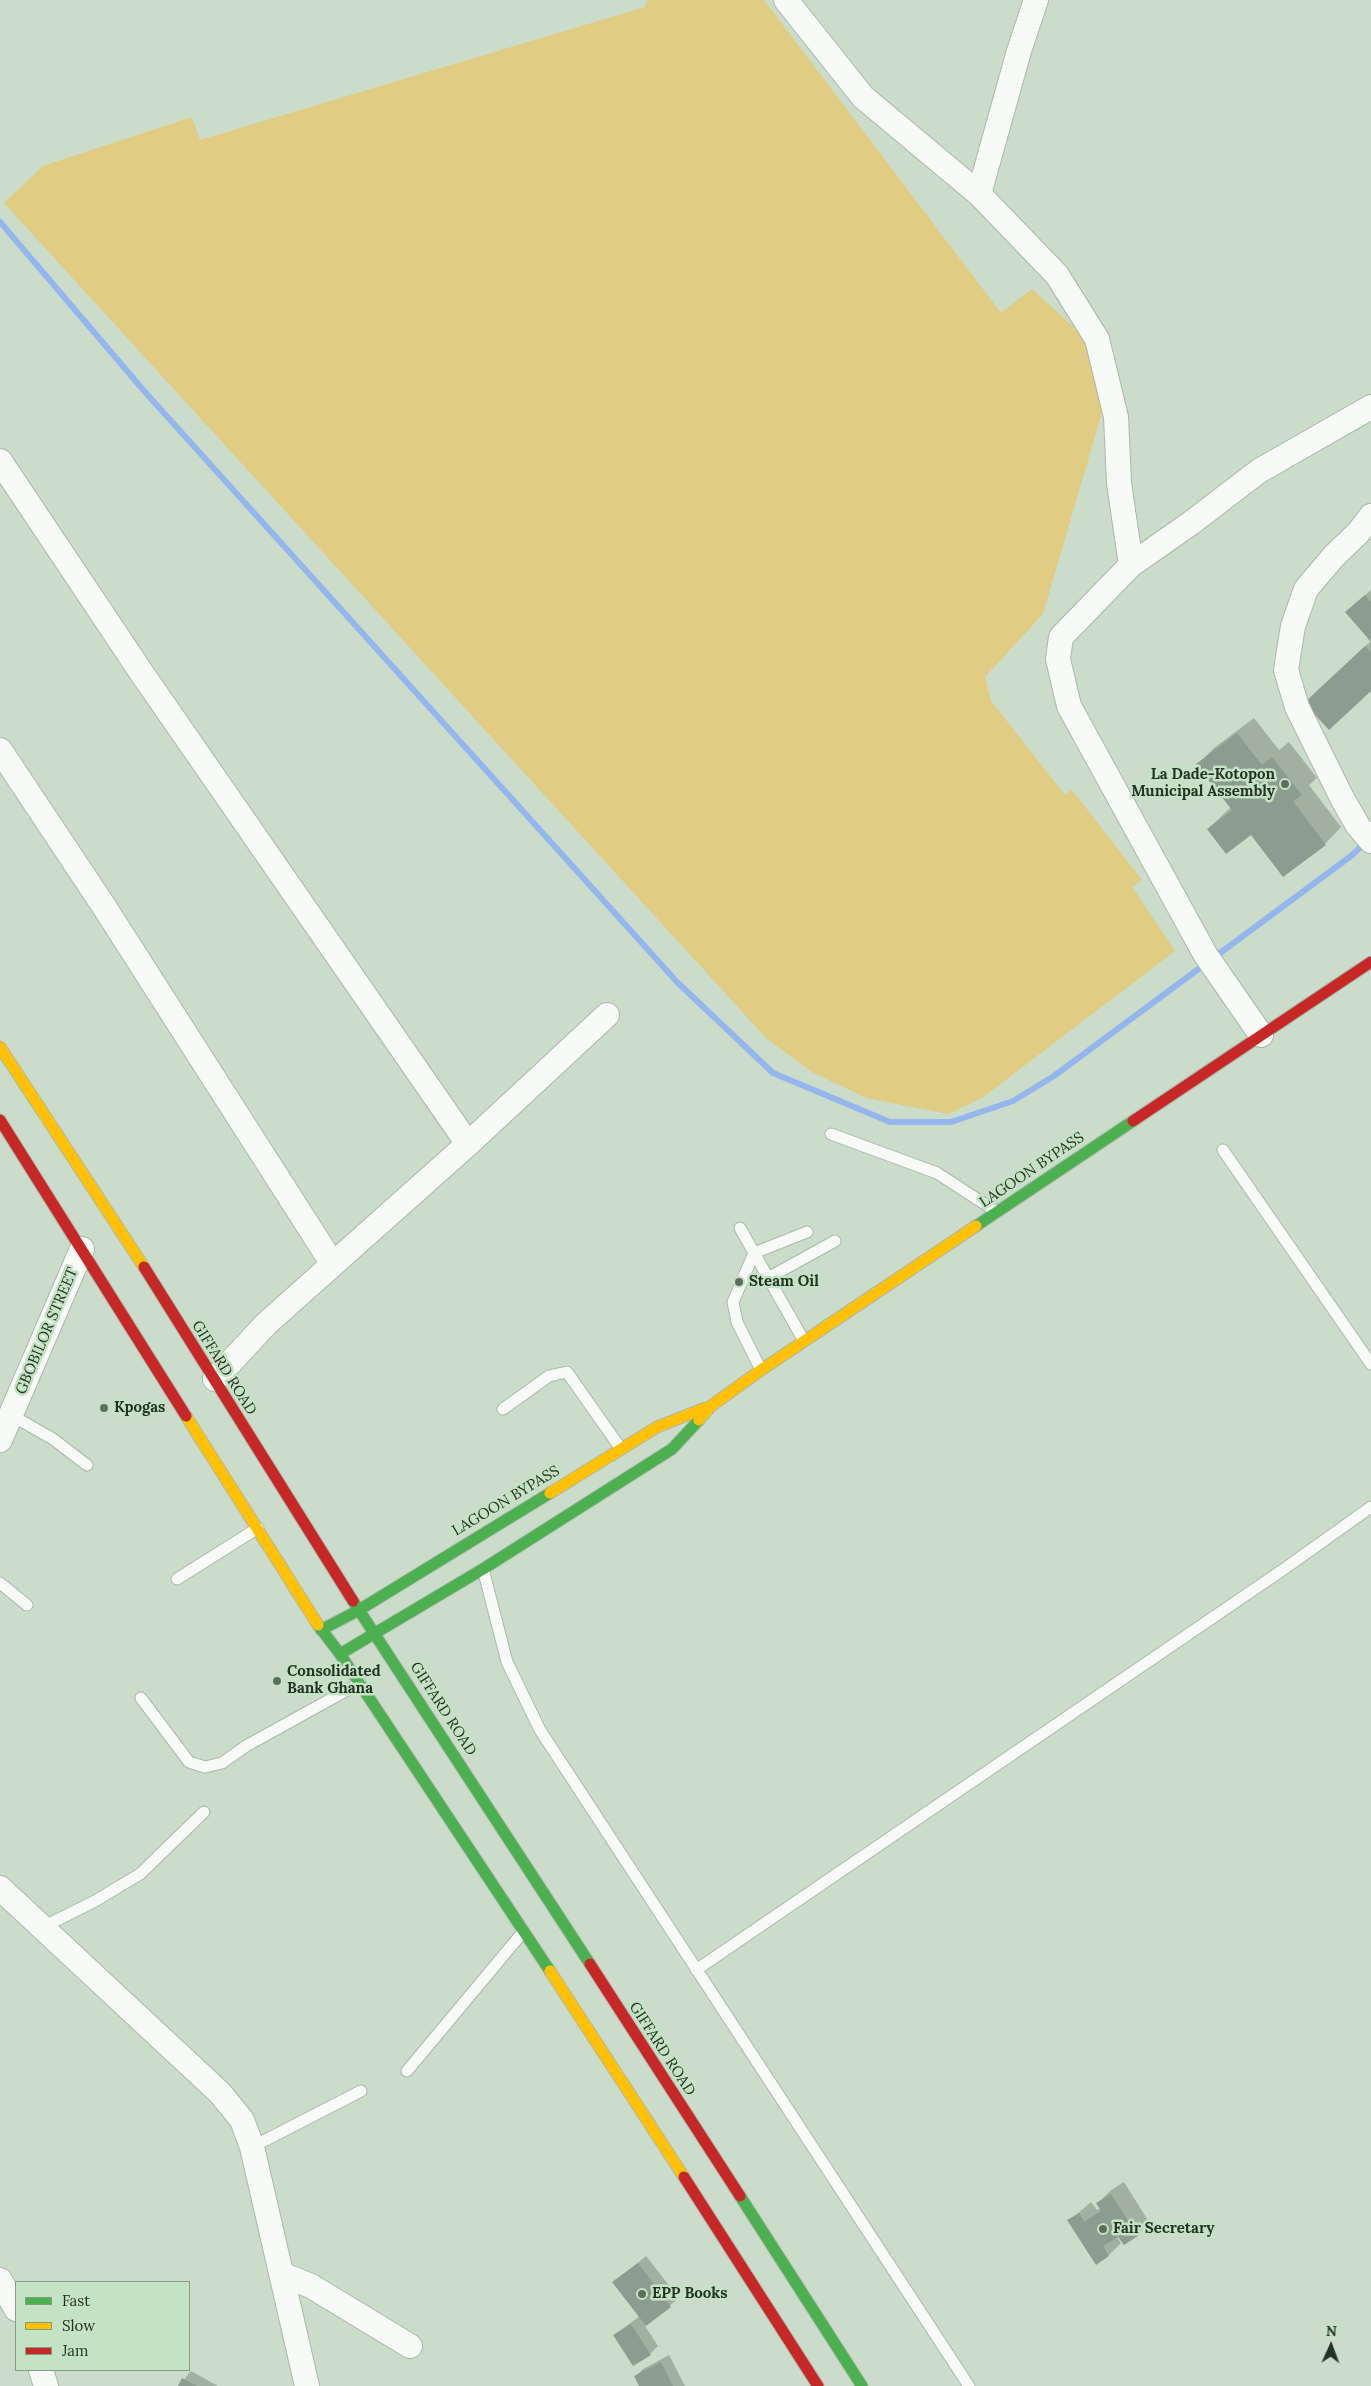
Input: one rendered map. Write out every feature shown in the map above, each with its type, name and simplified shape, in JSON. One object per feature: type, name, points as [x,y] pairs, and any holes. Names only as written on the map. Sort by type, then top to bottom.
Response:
[{"type":"main road","name":"LAGOON BYPASS","points":[[340,1654],[484,1569],[672,1449],[711,1406],[761,1370],[1371,962]]},
{"type":"main road","name":"GIFFARD ROAD","points":[[0,1047],[215,1380],[285,1495],[359,1610],[862,2386]]},
{"type":"main road","points":[[0,1120],[321,1630],[360,1683],[524,1932],[818,2386]]},
{"type":"main road","name":"LAGOON BYPASS","points":[[321,1630],[359,1610],[657,1427],[711,1406]]},
{"type":"street","points":[[786,0],[864,98],[979,194],[1057,275],[1097,339],[1116,417],[1119,483],[1131,565]]},
{"type":"street","points":[[979,194],[1018,50],[1036,0]]},
{"type":"street","points":[[1261,1035],[1210,962],[1070,706],[1058,659],[1062,638],[1131,565],[1191,523],[1259,471],[1371,407]]},
{"type":"street","points":[[0,461],[141,672],[468,1144]]},
{"type":"street","points":[[1364,834],[1297,707],[1286,670],[1293,626],[1306,589],[1334,556],[1358,533],[1371,516]]},
{"type":"street","points":[[0,750],[110,916],[332,1263]]},
{"type":"street","points":[[215,1380],[266,1324],[332,1263],[468,1144],[607,1015]]},
{"type":"street","name":"GBOBILOR STREET","points":[[0,1440],[82,1249]]},
{"type":"street","points":[[0,1888],[220,2093],[242,2120],[252,2146],[307,2386]]},
{"type":"street","points":[[281,2274],[311,2286],[410,2346]]},
{"type":"street","points":[[0,2280],[15,2307]]},
{"type":"street","points":[[42,2371],[46,2386]]},
{"type":"lane","points":[[831,1134],[937,1173],[997,1212]]},
{"type":"lane","points":[[1222,1150],[1371,1364]]},
{"type":"lane","points":[[740,1228],[804,1341]]},
{"type":"lane","points":[[761,1370],[736,1322],[734,1302],[754,1253],[807,1232]]},
{"type":"lane","points":[[768,1278],[834,1241]]},
{"type":"lane","points":[[503,1409],[549,1376],[566,1372],[621,1449]]},
{"type":"lane","points":[[11,1415],[52,1439],[88,1465]]},
{"type":"lane","points":[[696,1970],[1276,1575],[1371,1508]]},
{"type":"lane","points":[[177,1579],[258,1528]]},
{"type":"lane","points":[[484,1569],[507,1662],[540,1730],[969,2386]]},
{"type":"lane","points":[[0,1583],[27,1605]]},
{"type":"lane","points":[[141,1698],[189,1762],[205,1767],[222,1763],[246,1746],[360,1683]]},
{"type":"lane","points":[[41,1928],[95,1902],[140,1874],[204,1812]]},
{"type":"lane","points":[[407,2071],[524,1932]]},
{"type":"lane","points":[[252,2146],[361,2092]]},
{"type":"shaded area","points":[[647,0],[764,0],[1001,313],[1032,289],[1088,340],[1105,402],[1043,614],[985,677],[991,701],[1065,795],[1072,790],[1142,880],[1132,887],[1175,951],[982,1098],[948,1114],[866,1098],[812,1072],[767,1039],[4,203],[43,166],[192,117],[200,140],[645,7]]},
{"type":"building","points":[[1365,595],[1371,602],[1371,642],[1345,612]]},
{"type":"building","points":[[1365,646],[1371,652],[1371,691],[1329,730],[1304,703]]},
{"type":"building","points":[[1237,733],[1262,765],[1272,757],[1302,795],[1293,801],[1326,845],[1283,877],[1251,835],[1226,854],[1207,829],[1232,810],[1196,764]]},
{"type":"building","name":"Fair Secretary","points":[[1111,2194],[1138,2236],[1124,2245],[1118,2237],[1103,2246],[1109,2256],[1096,2265],[1067,2220],[1079,2213],[1084,2222],[1101,2211],[1096,2203]]},
{"type":"building","name":"EPP Books","points":[[638,2263],[671,2307],[646,2326],[612,2282]]},
{"type":"building","points":[[631,2324],[651,2355],[633,2366],[613,2335]]},
{"type":"building","points":[[661,2362],[673,2386],[639,2386],[634,2376]]},
{"type":"building","points":[[182,2378],[197,2386],[178,2386]]},
{"type":"waterway","points":[[0,222],[145,392],[677,982],[773,1073],[890,1122],[951,1122],[1013,1101],[1054,1076],[1351,856],[1366,842]]},
{"type":"traffic: fast","points":[[976,1226],[1133,1121]]},
{"type":"traffic: fast","points":[[340,1654],[483,1569],[672,1449],[699,1420]]},
{"type":"traffic: fast","points":[[321,1630],[359,1610],[550,1493]]},
{"type":"traffic: fast","points":[[353,1601],[590,1964]]},
{"type":"traffic: fast","points":[[318,1625],[340,1654],[550,1971]]},
{"type":"traffic: fast","points":[[740,2196],[862,2386]]},
{"type":"traffic: slow","points":[[0,1047],[144,1267]]},
{"type":"traffic: slow","points":[[699,1420],[711,1406],[761,1370],[976,1226]]},
{"type":"traffic: slow","points":[[550,1493],[657,1427],[705,1408]]},
{"type":"traffic: slow","points":[[186,1416],[318,1625]]},
{"type":"traffic: slow","points":[[550,1971],[684,2177]]},
{"type":"traffic: jam","points":[[1133,1121],[1371,962]]},
{"type":"traffic: jam","points":[[0,1120],[186,1416]]},
{"type":"traffic: jam","points":[[144,1267],[353,1601]]},
{"type":"traffic: jam","points":[[590,1964],[740,2196]]},
{"type":"traffic: jam","points":[[684,2177],[818,2386]]},
{"type":"place","name":"La Dade-Kotopon Municipal Assembly","points":[[1285,784]]},
{"type":"place","name":"Steam Oil","points":[[739,1282]]},
{"type":"place","name":"Kpogas","points":[[104,1408]]},
{"type":"place","name":"Consolidated Bank Ghana","points":[[277,1681]]},
{"type":"place","name":"Fair Secretary","points":[[1103,2229]]},
{"type":"place","name":"EPP Books","points":[[642,2294]]}]
